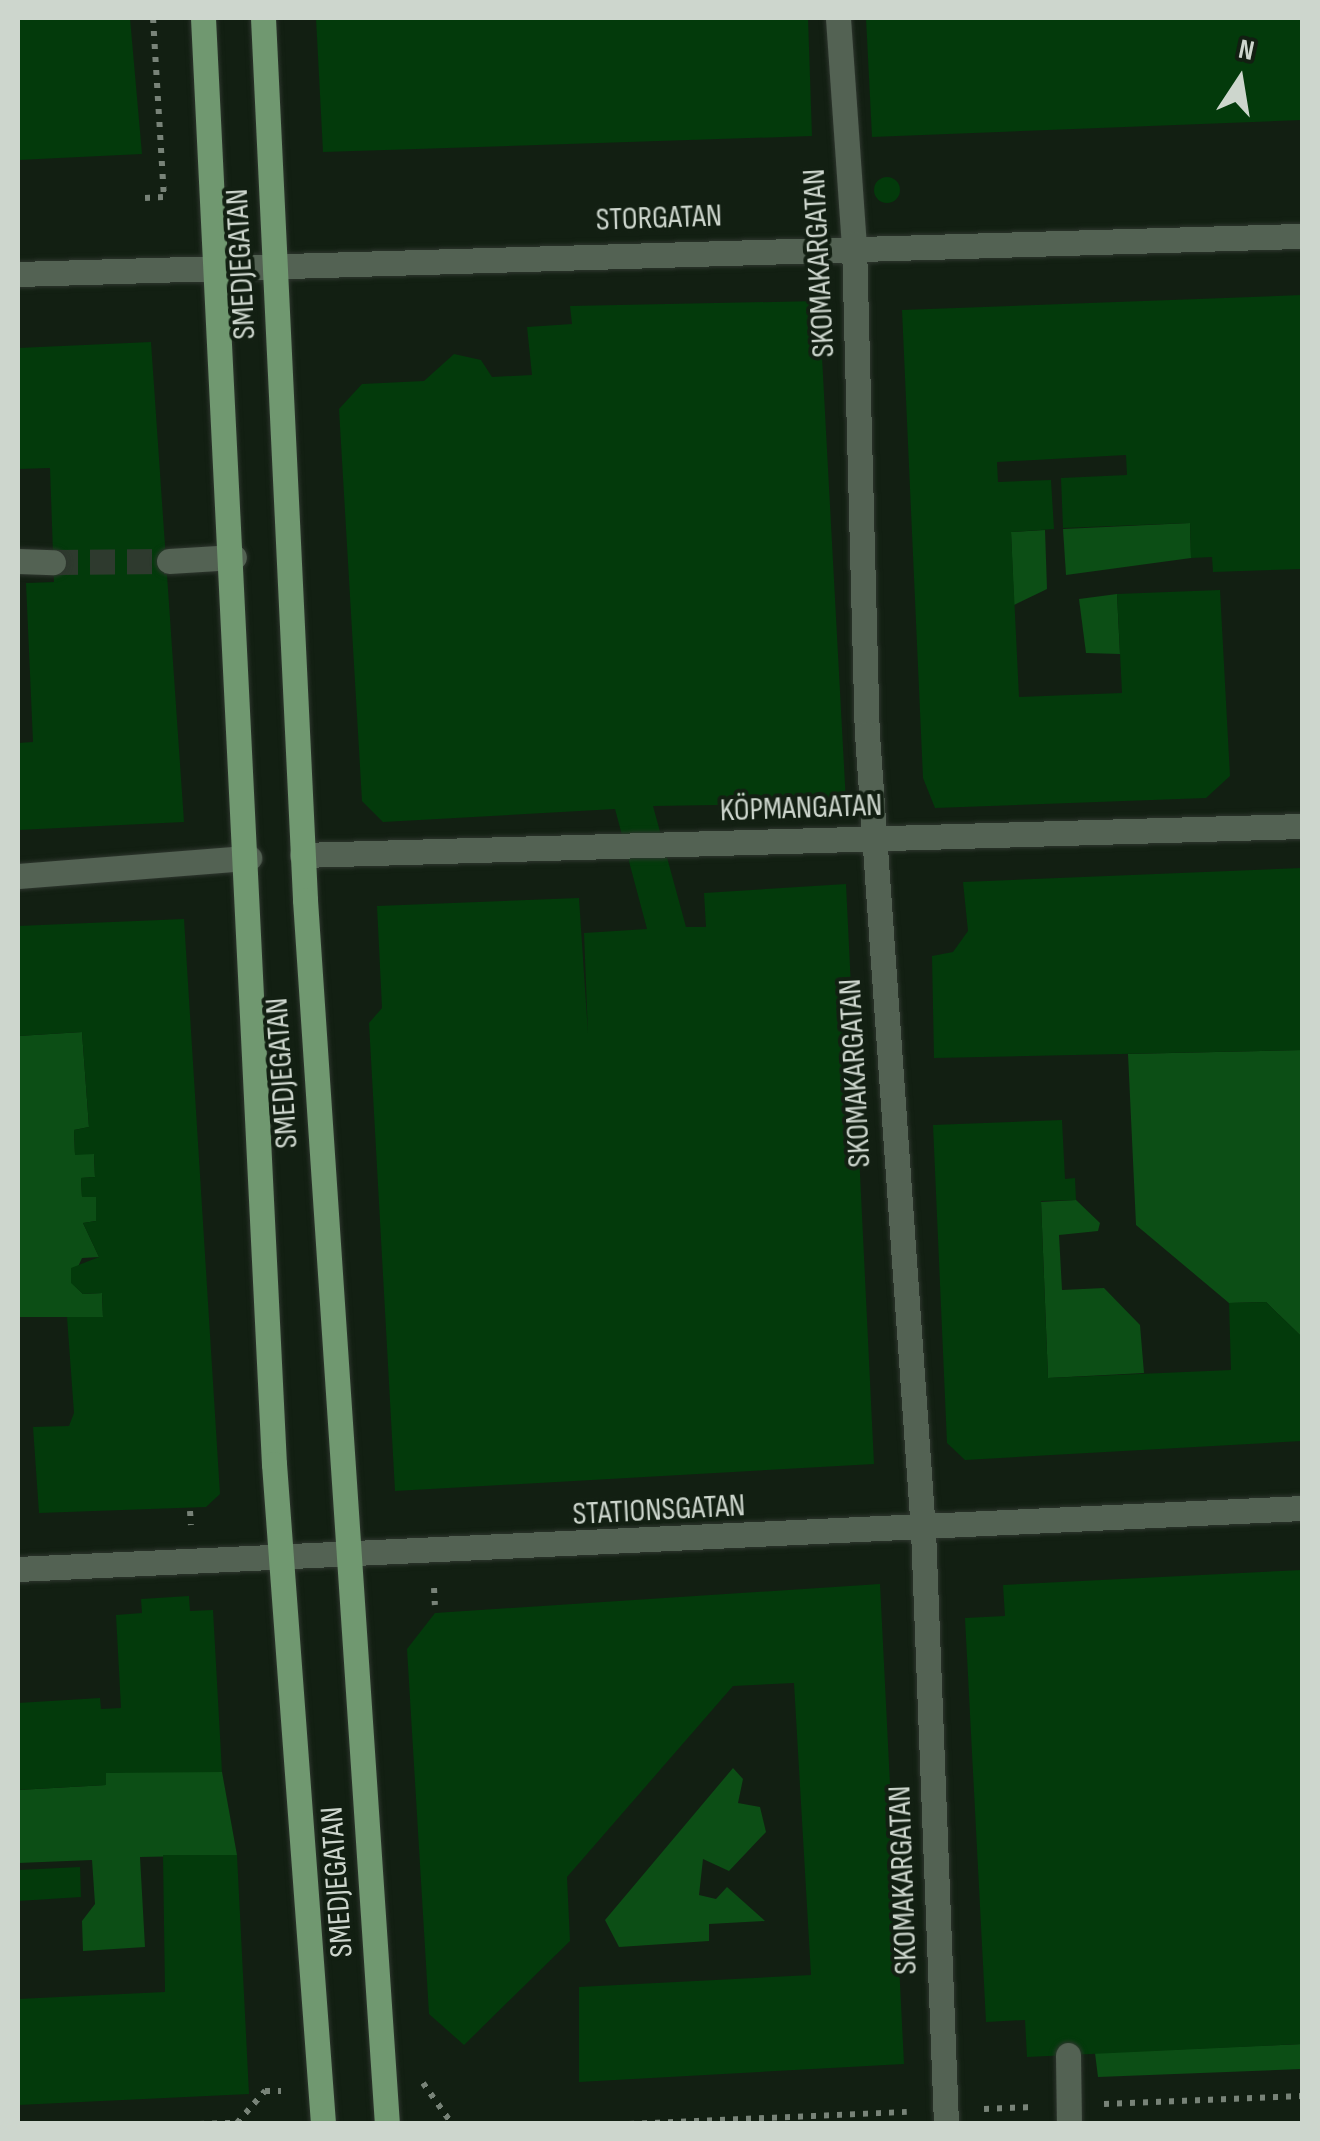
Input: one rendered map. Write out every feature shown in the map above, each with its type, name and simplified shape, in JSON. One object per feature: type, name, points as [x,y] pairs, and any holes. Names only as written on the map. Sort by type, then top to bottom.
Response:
[{"type":"main road","name":"SMEDJEGATAN","points":[[203,18],[234,557],[280,1560],[324,2124]]},
{"type":"main road","name":"SMEDJEGATAN","points":[[262,18],[302,856],[387,2124]]},
{"type":"street","name":"SKOMAKARGATAN","points":[[838,18],[854,244],[875,840],[923,1530],[946,2124]]},
{"type":"street","name":"STORGATAN","points":[[18,274],[854,244],[1302,236]]},
{"type":"street","points":[[169,560],[234,557]]},
{"type":"street","points":[[18,562],[53,562]]},
{"type":"street","name":"KÖPMANGATAN","points":[[302,856],[1302,826]]},
{"type":"street","points":[[18,876],[249,858]]},
{"type":"street","name":"STATIONSGATAN","points":[[18,1569],[348,1558],[1302,1508]]},
{"type":"street","points":[[1068,2055],[1069,2124]]},
{"type":"path","points":[[153,18],[164,197]]},
{"type":"green space","points":[[1190,523],[1191,558],[1066,575],[1063,529]]},
{"type":"green space","points":[[1045,530],[1047,589],[1014,605],[1011,532]]},
{"type":"green space","points":[[1117,594],[1120,654],[1086,653],[1079,599]]},
{"type":"green space","points":[[82,1032],[89,1127],[74,1130],[75,1154],[94,1154],[95,1177],[81,1178],[82,1197],[96,1197],[96,1221],[83,1223],[99,1257],[82,1258],[71,1282],[83,1294],[102,1293],[103,1317],[18,1317],[18,1036]]},
{"type":"green space","points":[[1301,1050],[1302,1337],[1266,1302],[1229,1303],[1136,1225],[1128,1054]]},
{"type":"green space","points":[[1076,1200],[1100,1223],[1098,1231],[1059,1235],[1062,1290],[1104,1288],[1140,1325],[1144,1373],[1048,1378],[1041,1202]]},
{"type":"green space","points":[[733,1768],[743,1779],[738,1803],[760,1807],[766,1832],[729,1871],[703,1859],[699,1895],[716,1899],[727,1887],[765,1921],[709,1924],[709,1941],[619,1947],[605,1920]]},
{"type":"green space","points":[[222,1772],[237,1855],[140,1857],[145,1947],[83,1951],[82,1921],[95,1904],[92,1860],[18,1863],[18,1790],[106,1785],[106,1773]]},
{"type":"green space","points":[[1302,2044],[1302,2069],[1098,2077],[1095,2053]]},
{"type":"building","points":[[18,18],[130,18],[142,154],[18,160]]},
{"type":"building","points":[[316,18],[808,18],[812,136],[323,152]]},
{"type":"building","points":[[866,18],[1302,18],[1302,120],[872,137]]},
{"type":"building","points":[[887,177],[896,181],[900,190],[896,199],[887,203],[878,199],[874,190],[878,181]]},
{"type":"building","points":[[1302,295],[1302,569],[1213,572],[1212,557],[1191,558],[1190,523],[1063,528],[1061,478],[1127,475],[1126,455],[997,462],[998,482],[1051,480],[1054,529],[1011,532],[1019,697],[1122,693],[1117,594],[1220,590],[1230,776],[1206,798],[935,808],[923,778],[902,310]]},
{"type":"building","points":[[819,301],[846,803],[653,806],[686,927],[706,927],[704,893],[846,884],[874,1464],[395,1491],[369,1023],[382,1008],[377,906],[579,898],[588,1034],[584,933],[647,929],[615,809],[383,822],[362,801],[339,409],[362,384],[424,381],[454,354],[481,360],[492,377],[532,375],[527,327],[572,324],[570,306]]},
{"type":"building","points":[[151,342],[184,822],[18,830],[18,743],[33,742],[26,583],[54,582],[50,468],[18,469],[18,348]]},
{"type":"building","points":[[1302,868],[1302,1050],[934,1058],[932,956],[953,952],[968,931],[963,882]]},
{"type":"building","points":[[184,919],[220,1494],[206,1507],[39,1513],[33,1427],[69,1426],[74,1413],[67,1317],[103,1317],[102,1293],[83,1294],[71,1283],[71,1268],[99,1257],[83,1223],[96,1221],[96,1197],[82,1197],[81,1178],[95,1177],[94,1154],[75,1155],[74,1130],[89,1127],[82,1032],[18,1036],[18,926]]},
{"type":"building","points":[[1062,1120],[1065,1179],[1075,1178],[1076,1200],[1041,1201],[1048,1378],[1231,1370],[1229,1303],[1266,1302],[1302,1337],[1302,1441],[965,1460],[947,1443],[933,1125]]},
{"type":"building","points":[[1302,1570],[1302,2044],[1027,2057],[1025,2020],[986,2022],[965,1618],[1005,1616],[1003,1585]]},
{"type":"building","points":[[880,1584],[904,2064],[579,2082],[579,1987],[811,1975],[794,1683],[733,1686],[567,1877],[570,1941],[464,2045],[429,2014],[407,1649],[435,1613]]},
{"type":"building","points":[[189,1596],[190,1611],[213,1610],[222,1772],[106,1773],[106,1785],[18,1790],[18,1703],[100,1698],[101,1709],[121,1708],[116,1615],[142,1613],[141,1599]]},
{"type":"building","points":[[163,1855],[237,1855],[249,2094],[18,2105],[18,1999],[165,1992]]},
{"type":"building","points":[[80,1867],[81,1897],[18,1901],[18,1870]]},
{"type":"tunnel","points":[[53,562],[169,561]]}]
